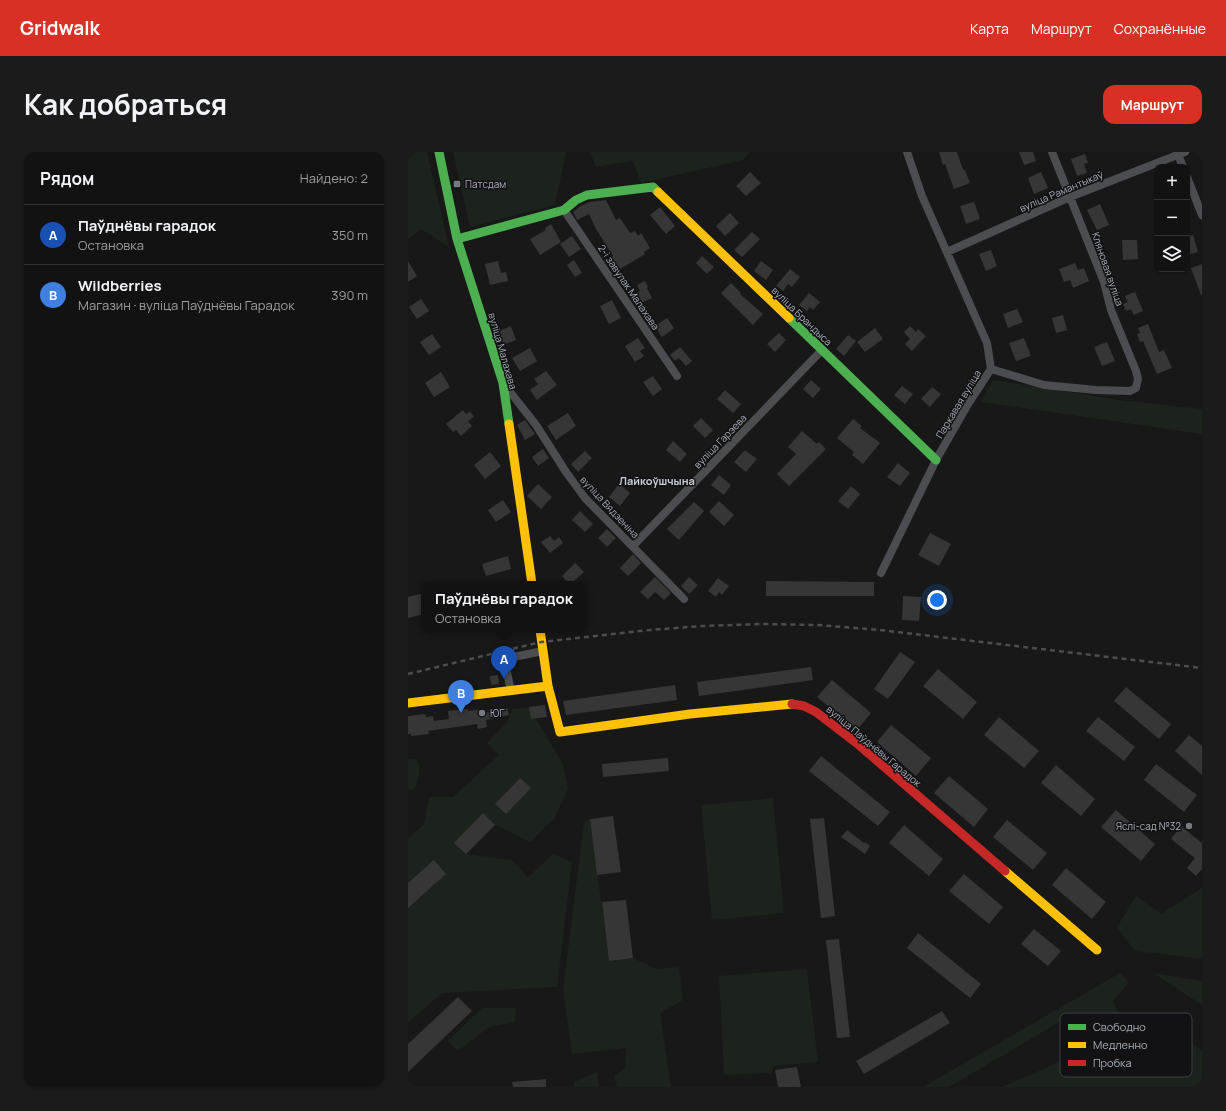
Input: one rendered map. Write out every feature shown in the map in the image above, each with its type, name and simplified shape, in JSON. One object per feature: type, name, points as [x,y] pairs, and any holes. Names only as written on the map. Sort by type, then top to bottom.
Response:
[{"type":"street","name":"вуліца Малахава","points":[[440,152],[457,240],[503,383],[532,581]]},
{"type":"street","name":"Паркавая вуліца","points":[[881,573],[936,460],[968,404],[991,369],[987,343],[922,196],[907,152]]},
{"type":"street","name":"Кляновая вуліца","points":[[991,369],[1044,385],[1096,390],[1130,391],[1136,388],[1138,379],[1136,371],[1111,310],[1104,282],[1052,152]]},
{"type":"street","points":[[1180,153],[1182,164]]},
{"type":"street","name":"вуліца Рамантыкаў","points":[[947,252],[1070,197],[1180,153]]},
{"type":"street","points":[[1190,184],[1202,214]]},
{"type":"street","name":"вуліца Брандыса","points":[[564,210],[576,200],[587,196],[653,187],[936,460]]},
{"type":"street","points":[[457,240],[564,210]]},
{"type":"street","name":"2-і завулак Малахава","points":[[564,210],[677,376]]},
{"type":"street","name":"вуліца Гарэева","points":[[633,546],[822,350]]},
{"type":"street","name":"вуліца Вядзеніна","points":[[503,383],[536,425],[566,472],[585,498],[684,598]]},
{"type":"street","points":[[511,690],[504,659],[542,646],[540,633]]},
{"type":"street","name":"вуліца Паўднёвы Гарадок","points":[[542,646],[548,686],[560,732],[690,714],[791,704],[804,706],[816,712],[858,745],[1096,950]]},
{"type":"street","points":[[408,703],[548,686]]},
{"type":"shaded area","points":[[408,152],[427,152],[449,247],[421,229],[408,239]]},
{"type":"shaded area","points":[[453,152],[566,152],[555,205],[470,227]]},
{"type":"shaded area","points":[[590,152],[750,152],[743,160],[641,183],[633,161],[596,167]]},
{"type":"shaded area","points":[[993,380],[1120,400],[1202,409],[1202,434],[981,402]]},
{"type":"shaded area","points":[[529,707],[563,764],[568,789],[554,819],[530,842],[495,825],[466,854],[512,860],[528,877],[553,854],[572,862],[557,987],[442,993],[408,1023],[408,839],[424,824],[429,797],[453,797],[499,755],[487,743],[507,722],[512,709]]},
{"type":"shaded area","points":[[408,758],[416,759],[419,766],[418,779],[412,790],[408,790]]},
{"type":"shaded area","points":[[773,798],[784,913],[712,920],[701,805]]},
{"type":"shaded area","points":[[590,819],[609,960],[633,958],[656,969],[679,967],[683,1000],[660,1013],[671,1087],[617,1087],[614,1076],[625,1068],[626,1048],[572,1054],[563,990],[584,822]]},
{"type":"shaded area","points":[[1202,888],[1202,959],[1135,951],[1117,927],[1136,896],[1161,914]]},
{"type":"shaded area","points":[[807,969],[818,1062],[774,1066],[771,1073],[724,1075],[719,976]]},
{"type":"shaded area","points":[[1120,973],[1129,982],[1113,1001],[1119,1013],[1060,1013],[1060,1022],[949,1087],[923,1087]]},
{"type":"shaded area","points":[[1153,973],[1202,981],[1202,1005]]},
{"type":"shaded area","points":[[482,1008],[516,1008],[515,1022],[489,1027],[458,1051],[448,1041]]},
{"type":"shaded area","points":[[1192,1044],[1202,1050],[1202,1087],[1002,1087],[1060,1062],[1060,1077],[1192,1077]]},
{"type":"shaded area","points":[[597,1072],[599,1087],[574,1087],[574,1082]]},
{"type":"building","points":[[939,152],[957,152],[963,170],[965,170],[970,183],[954,189]]},
{"type":"building","points":[[1019,152],[1033,152],[1036,161],[1024,165]]},
{"type":"building","points":[[1085,154],[1088,163],[1084,164],[1087,173],[1077,176],[1071,159]]},
{"type":"building","points":[[750,172],[761,183],[746,196],[736,186]]},
{"type":"building","points":[[1041,172],[1048,188],[1034,194],[1028,178]]},
{"type":"building","points":[[606,200],[616,220],[620,218],[630,233],[635,231],[638,236],[641,233],[650,248],[644,252],[645,254],[615,272],[607,260],[613,256],[596,229],[589,214],[577,220],[573,212],[589,202]]},
{"type":"building","points":[[974,202],[980,219],[966,224],[960,206]]},
{"type":"building","points":[[1100,204],[1109,225],[1097,230],[1087,210]]},
{"type":"building","points":[[660,207],[675,226],[666,234],[650,215]]},
{"type":"building","points":[[730,213],[739,223],[725,236],[716,226]]},
{"type":"building","points":[[551,224],[561,242],[540,255],[530,239],[546,230],[545,228]]},
{"type":"building","points":[[752,232],[760,239],[742,257],[734,250]]},
{"type":"building","points":[[1193,235],[1198,252],[1190,254],[1190,236]]},
{"type":"building","points":[[572,236],[581,249],[569,257],[560,244]]},
{"type":"building","points":[[1122,240],[1137,240],[1138,259],[1123,260]]},
{"type":"building","points":[[991,250],[997,266],[986,271],[979,254]]},
{"type":"building","points":[[702,256],[714,267],[707,274],[696,263]]},
{"type":"building","points":[[574,260],[582,273],[575,277],[567,265]]},
{"type":"building","points":[[408,261],[417,276],[408,282]]},
{"type":"building","points":[[498,261],[501,273],[506,272],[508,281],[490,285],[485,264]]},
{"type":"building","points":[[761,261],[773,270],[766,280],[754,271]]},
{"type":"building","points":[[1075,263],[1078,270],[1084,268],[1089,281],[1073,288],[1070,280],[1064,282],[1059,269]]},
{"type":"building","points":[[1202,264],[1202,295],[1201,295],[1191,268]]},
{"type":"building","points":[[790,269],[800,277],[792,287],[788,284],[783,291],[776,286]]},
{"type":"building","points":[[645,281],[652,298],[637,305],[632,295],[640,291],[637,285]]},
{"type":"building","points":[[731,283],[741,293],[740,294],[763,314],[753,325],[721,293]]},
{"type":"building","points":[[1135,292],[1143,311],[1134,315],[1131,309],[1126,311],[1123,304],[1128,302],[1125,296]]},
{"type":"building","points":[[809,293],[820,302],[813,310],[810,307],[807,311],[799,305]]},
{"type":"building","points":[[421,299],[429,311],[417,319],[409,307]]},
{"type":"building","points":[[612,300],[621,318],[609,324],[600,306]]},
{"type":"building","points":[[1017,309],[1023,322],[1008,328],[1003,314]]},
{"type":"building","points":[[1063,315],[1067,330],[1056,333],[1052,318]]},
{"type":"building","points":[[667,318],[674,328],[662,337],[655,326]]},
{"type":"building","points":[[1148,324],[1159,352],[1164,350],[1172,368],[1157,374],[1143,341],[1140,342],[1137,334],[1140,333],[1138,328]]},
{"type":"building","points":[[511,326],[516,340],[503,345],[498,331]]},
{"type":"building","points":[[910,326],[916,332],[918,329],[926,336],[912,351],[905,344],[910,339],[904,332]]},
{"type":"building","points":[[875,328],[883,339],[865,352],[857,342]]},
{"type":"building","points":[[779,333],[786,340],[775,352],[767,344]]},
{"type":"building","points":[[432,334],[441,347],[429,355],[420,342]]},
{"type":"building","points":[[848,335],[856,341],[844,356],[836,349]]},
{"type":"building","points":[[638,338],[645,348],[640,351],[644,356],[635,362],[625,346]]},
{"type":"building","points":[[1024,338],[1031,356],[1016,361],[1009,343]]},
{"type":"building","points":[[1107,342],[1115,361],[1102,366],[1094,347]]},
{"type":"building","points":[[680,347],[692,361],[686,366],[679,358],[675,361],[670,355]]},
{"type":"building","points":[[530,348],[537,361],[520,371],[512,358]]},
{"type":"building","points":[[546,371],[557,385],[537,400],[530,390],[538,384],[534,379]]},
{"type":"building","points":[[441,372],[450,387],[434,397],[425,383]]},
{"type":"building","points":[[653,376],[662,389],[653,396],[643,382]]},
{"type":"building","points":[[811,380],[821,389],[813,398],[803,389]]},
{"type":"building","points":[[902,386],[913,394],[905,404],[894,395]]},
{"type":"building","points":[[932,387],[941,394],[930,407],[921,399]]},
{"type":"building","points":[[725,390],[741,404],[733,413],[717,399]]},
{"type":"building","points":[[463,410],[466,414],[470,411],[474,417],[468,421],[472,426],[461,436],[456,430],[453,432],[446,424]]},
{"type":"building","points":[[568,413],[576,426],[556,440],[547,426]]},
{"type":"building","points":[[701,418],[713,430],[705,438],[693,426]]},
{"type":"building","points":[[853,419],[862,426],[860,428],[880,443],[863,464],[852,455],[854,452],[837,438]]},
{"type":"building","points":[[525,420],[535,434],[525,440],[517,425]]},
{"type":"building","points":[[802,431],[817,444],[819,442],[826,449],[789,486],[777,474],[796,454],[788,447]]},
{"type":"building","points":[[673,441],[687,454],[680,462],[666,450]]},
{"type":"building","points":[[543,449],[549,458],[538,466],[532,457]]},
{"type":"building","points":[[745,450],[757,459],[746,472],[734,462]]},
{"type":"building","points":[[585,451],[592,458],[578,472],[571,464]]},
{"type":"building","points":[[490,452],[501,466],[485,479],[474,465]]},
{"type":"building","points":[[898,463],[910,473],[900,486],[887,477]]},
{"type":"building","points":[[719,475],[731,485],[724,495],[711,485]]},
{"type":"building","points":[[538,484],[552,497],[541,509],[527,496]]},
{"type":"building","points":[[619,484],[630,493],[620,506],[609,497]]},
{"type":"building","points":[[851,486],[860,494],[848,509],[838,501]]},
{"type":"building","points":[[503,500],[511,512],[496,522],[488,510]]},
{"type":"building","points":[[719,501],[734,515],[724,526],[709,512]]},
{"type":"building","points":[[694,502],[704,511],[679,540],[667,529]]},
{"type":"building","points":[[580,511],[593,524],[585,532],[572,520]]},
{"type":"building","points":[[607,529],[616,538],[607,547],[598,538]]},
{"type":"building","points":[[930,533],[951,544],[939,566],[918,555]]},
{"type":"building","points":[[550,536],[554,541],[559,537],[563,543],[550,553],[541,542]]},
{"type":"building","points":[[633,554],[641,563],[628,576],[620,568]]},
{"type":"building","points":[[508,556],[511,569],[486,576],[482,564]]},
{"type":"building","points":[[575,563],[584,572],[574,581],[566,581],[562,576]]},
{"type":"building","points":[[655,577],[671,593],[664,600],[655,592],[648,599],[640,592]]},
{"type":"building","points":[[689,577],[698,585],[689,594],[681,586]]},
{"type":"building","points":[[718,578],[729,586],[722,595],[719,592],[716,597],[708,591]]},
{"type":"building","points":[[766,581],[874,582],[874,596],[766,596]]},
{"type":"building","points":[[421,594],[421,615],[408,618],[408,597]]},
{"type":"building","points":[[903,596],[921,597],[919,621],[902,620]]},
{"type":"building","points":[[900,652],[915,662],[888,699],[874,689]]},
{"type":"building","points":[[811,667],[813,680],[699,696],[697,682]]},
{"type":"building","points":[[938,669],[977,702],[963,719],[923,686]]},
{"type":"building","points":[[498,675],[499,684],[491,685],[490,676]]},
{"type":"building","points":[[832,680],[871,713],[857,730],[817,697]]},
{"type":"building","points":[[675,685],[677,700],[566,715],[563,701]]},
{"type":"building","points":[[1126,687],[1171,724],[1159,739],[1114,701]]},
{"type":"building","points":[[545,705],[547,717],[531,719],[529,707]]},
{"type":"building","points":[[507,708],[509,715],[486,720],[487,727],[478,729],[477,724],[428,731],[429,734],[411,736],[411,734],[408,734],[408,716],[425,714],[426,717],[433,716],[434,721],[449,719],[448,711],[485,709],[485,713]]},
{"type":"building","points":[[999,717],[1039,751],[1024,768],[984,735]]},
{"type":"building","points":[[1098,717],[1135,747],[1124,761],[1086,731]]},
{"type":"building","points":[[891,725],[931,758],[916,776],[877,742]]},
{"type":"building","points":[[1189,735],[1202,746],[1202,775],[1175,751]]},
{"type":"building","points":[[821,756],[890,812],[878,826],[809,771]]},
{"type":"building","points":[[668,758],[669,771],[603,777],[602,764]]},
{"type":"building","points":[[1156,764],[1197,795],[1184,812],[1144,780]]},
{"type":"building","points":[[1056,765],[1095,799],[1081,816],[1041,783]]},
{"type":"building","points":[[949,776],[988,809],[974,827],[934,793]]},
{"type":"building","points":[[520,778],[531,788],[506,814],[495,804]]},
{"type":"building","points":[[1116,810],[1155,844],[1141,861],[1101,827]]},
{"type":"building","points":[[483,813],[495,825],[466,854],[454,843]]},
{"type":"building","points":[[613,816],[621,872],[597,875],[590,819]]},
{"type":"building","points":[[824,818],[835,916],[821,918],[810,819]]},
{"type":"building","points":[[1007,820],[1047,853],[1033,870],[993,837]]},
{"type":"building","points":[[904,825],[943,859],[929,876],[889,843]]},
{"type":"building","points":[[1181,826],[1202,843],[1202,869],[1196,876],[1187,868],[1195,858],[1171,839]]},
{"type":"building","points":[[847,830],[870,846],[865,854],[841,837]]},
{"type":"building","points":[[434,860],[446,874],[408,908],[408,883]]},
{"type":"building","points":[[1066,868],[1106,902],[1092,919],[1052,885]]},
{"type":"building","points":[[964,874],[1003,907],[989,924],[949,891]]},
{"type":"building","points":[[626,900],[633,958],[609,961],[602,902]]},
{"type":"building","points":[[1034,929],[1061,951],[1048,966],[1021,944]]},
{"type":"building","points":[[918,933],[981,984],[970,998],[907,948]]},
{"type":"building","points":[[839,939],[850,1037],[837,1038],[826,940]]},
{"type":"building","points":[[458,997],[472,1011],[408,1072],[408,1044]]},
{"type":"building","points":[[942,1011],[950,1023],[864,1074],[856,1061]]},
{"type":"building","points":[[797,1067],[801,1087],[778,1087],[775,1070]]},
{"type":"building","points":[[546,1079],[546,1087],[513,1087],[512,1082]]},
{"type":"railway","points":[[408,674],[541,642],[650,630],[702,626],[762,624],[818,625],[880,630],[1202,668]]},
{"type":"traffic: fast","points":[[439,152],[457,239],[503,383],[509,424]]},
{"type":"traffic: fast","points":[[457,239],[564,210],[576,200],[587,195],[653,187],[658,192]]},
{"type":"traffic: fast","points":[[789,318],[936,460]]},
{"type":"traffic: slow","points":[[658,192],[789,318]]},
{"type":"traffic: slow","points":[[509,424],[532,581]]},
{"type":"traffic: slow","points":[[540,633],[548,686],[560,732],[690,714],[792,704]]},
{"type":"traffic: slow","points":[[408,703],[548,686]]},
{"type":"traffic: slow","points":[[1005,871],[1097,950]]},
{"type":"traffic: jam","points":[[792,704],[804,706],[816,712],[859,745],[1005,871]]},
{"type":"place","name":"Патсдам","points":[[457,184]]},
{"type":"place","name":"Паўднёвы гарадок","points":[[504,679]]},
{"type":"place","name":"Wildberries","points":[[461,713]]},
{"type":"place","name":"ЮГ","points":[[482,713]]},
{"type":"place","name":"Яслі-сад №32","points":[[1189,826]]},
{"type":"district","name":"Лайкоўшчына","points":[[657,481]]}]
